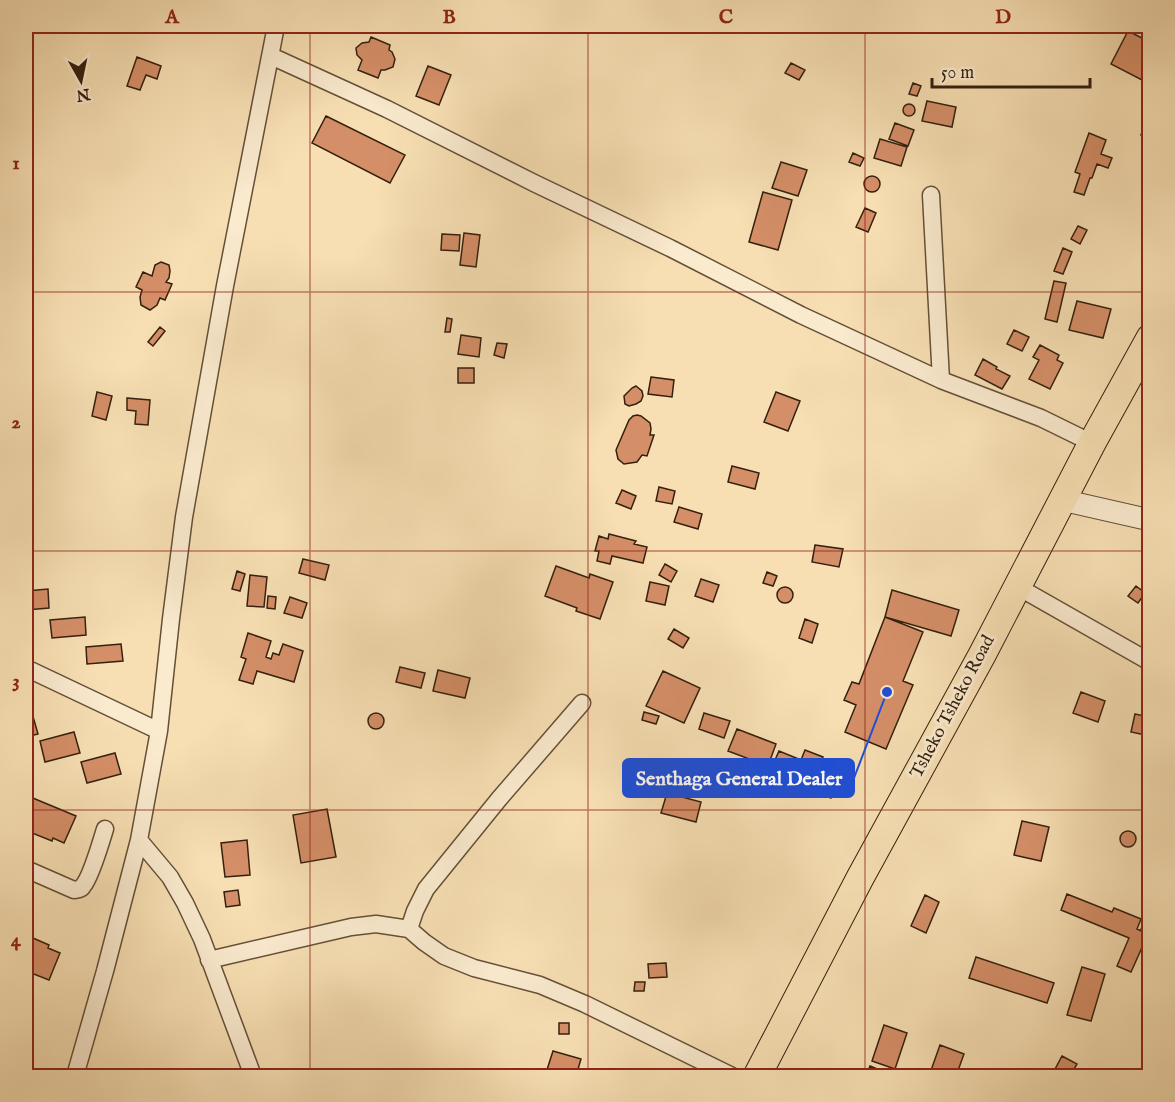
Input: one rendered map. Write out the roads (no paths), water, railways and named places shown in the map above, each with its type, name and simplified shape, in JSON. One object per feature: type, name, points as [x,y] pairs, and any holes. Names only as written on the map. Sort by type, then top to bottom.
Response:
[{"type":"highway","name":"Tsheko Tsheko Road","points":[[757,1077],[1149,338]]},
{"type":"street","points":[[75,1077],[139,840],[159,731],[184,517],[225,286],[276,26]]},
{"type":"street","points":[[271,56],[387,109],[801,315],[941,380],[1041,418],[1092,443]]},
{"type":"street","points":[[932,195],[941,380]]},
{"type":"street","points":[[1062,500],[1149,520]]},
{"type":"street","points":[[1018,587],[1149,662]]},
{"type":"street","points":[[26,668],[159,731]]},
{"type":"street","points":[[409,929],[426,889],[499,799],[582,703]]},
{"type":"street","points":[[26,869],[74,890],[83,887],[105,829]]},
{"type":"street","points":[[139,840],[170,877],[185,903],[253,1077]]},
{"type":"street","points":[[209,960],[351,927],[376,924],[409,929],[444,956],[474,968],[540,986],[585,1004],[732,1077]]},
{"type":"place","name":"Senthaga General Dealer","points":[[887,692]]}]
